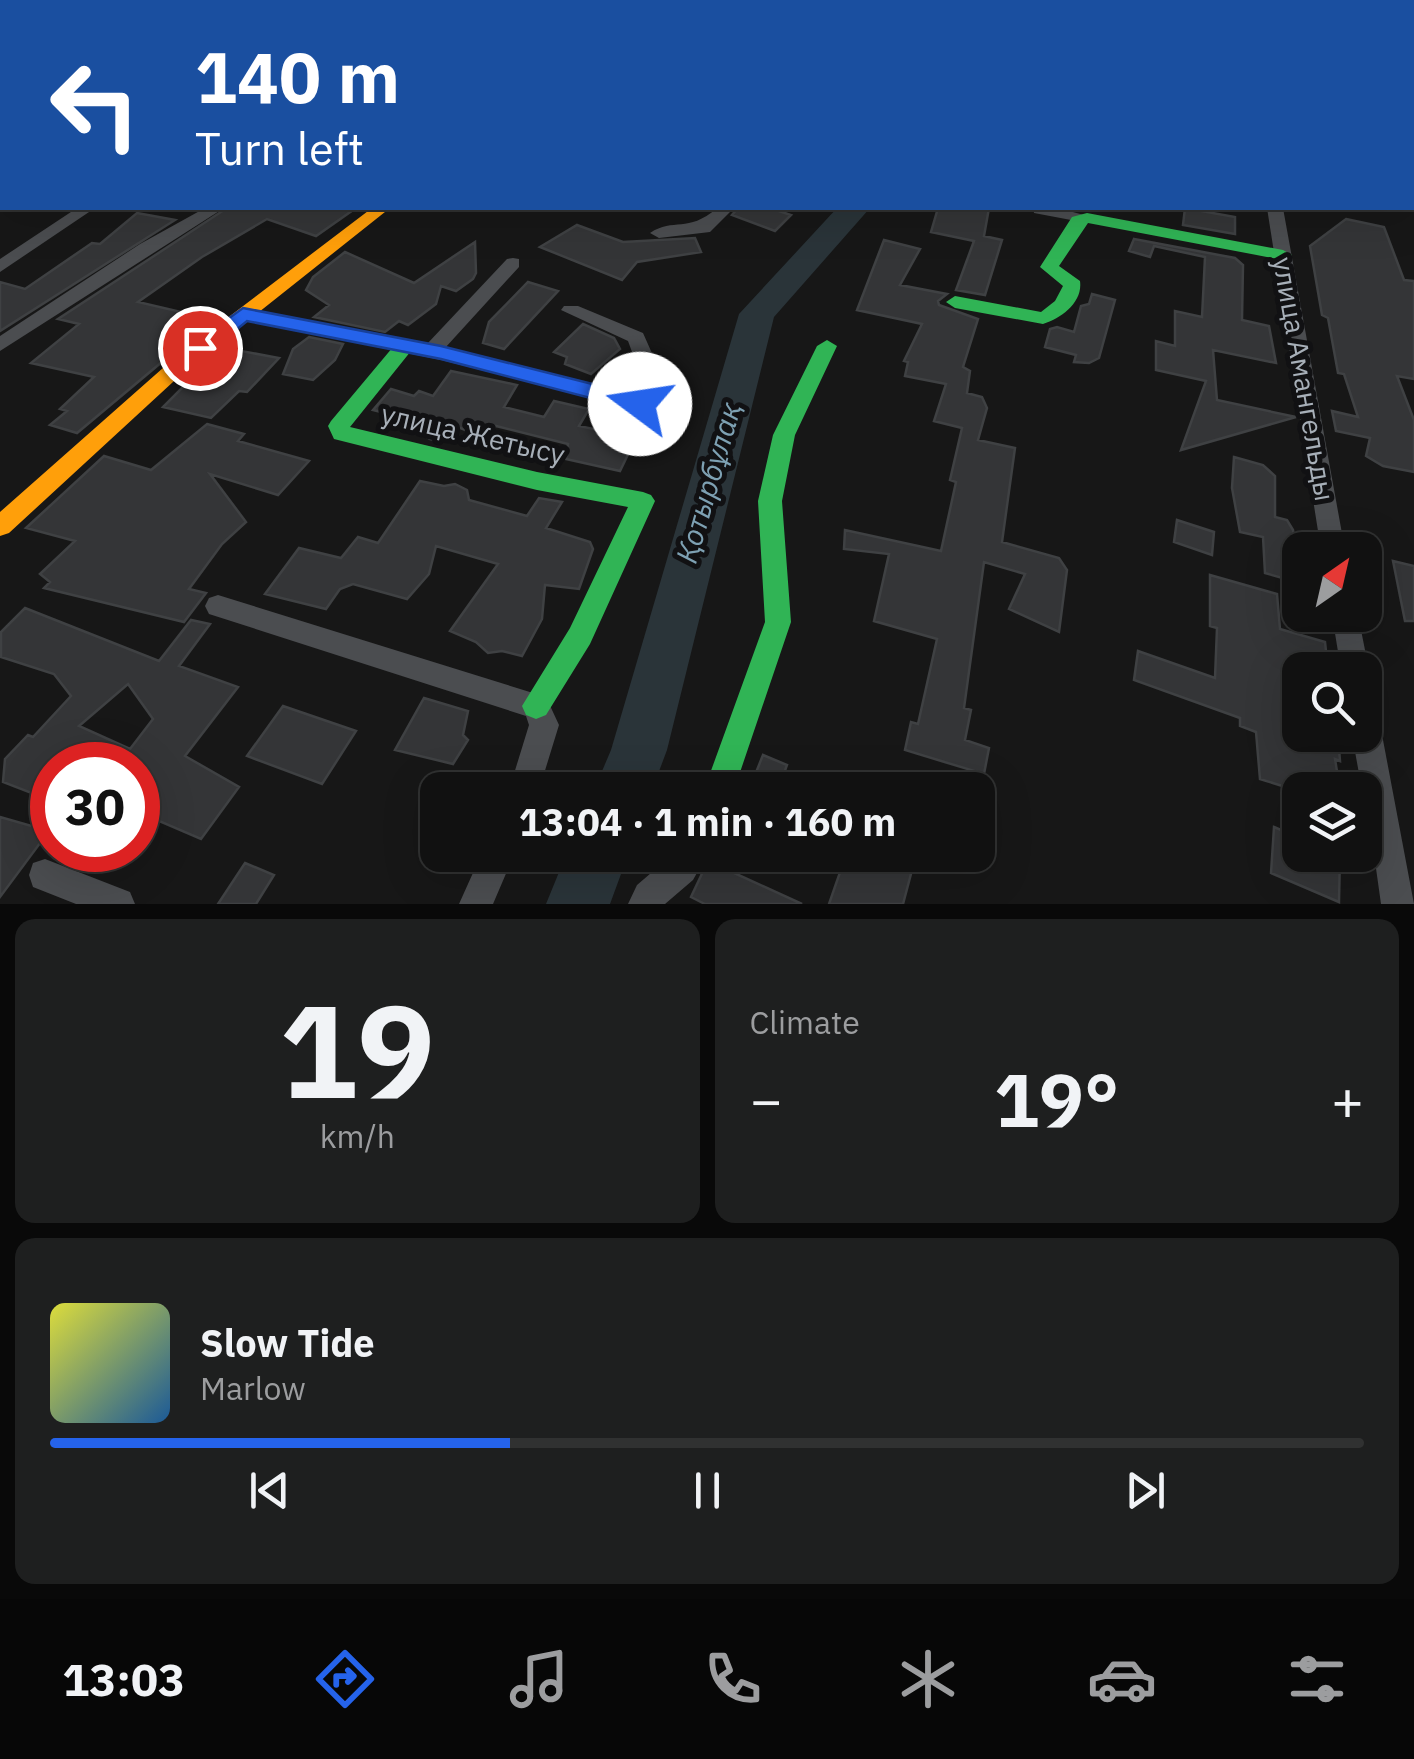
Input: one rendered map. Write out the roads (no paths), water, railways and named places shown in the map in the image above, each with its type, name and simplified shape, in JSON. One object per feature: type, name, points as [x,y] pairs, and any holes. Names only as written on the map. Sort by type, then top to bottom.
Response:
[{"type":"street","points":[[0,267],[84,210]]},
{"type":"street","points":[[0,345],[132,257],[213,210]]},
{"type":"street","points":[[0,526],[180,365],[379,210]]},
{"type":"street","points":[[658,233],[704,228],[724,210]]},
{"type":"street","points":[[1045,210],[1283,255]]},
{"type":"street","name":"улица Амангельды","points":[[1275,210],[1330,532]]},
{"type":"street","points":[[955,302],[1043,318],[1056,313],[1070,296],[1072,285],[1050,267],[1052,260],[1078,221],[1087,218]]},
{"type":"street","points":[[431,350],[513,263]]},
{"type":"street","points":[[243,314],[431,350],[640,404],[645,360],[636,337],[571,310]]},
{"type":"street","name":"улица Жетысу","points":[[405,346],[339,426],[342,433],[537,481],[642,501],[580,636],[536,706]]},
{"type":"street","points":[[725,772],[778,622],[770,501],[784,435],[828,346]]},
{"type":"street","points":[[218,606],[536,706],[544,726],[530,772]]},
{"type":"street","points":[[1370,752],[1398,904]]},
{"type":"street","points":[[476,904],[490,872]]},
{"type":"street","points":[[645,904],[649,894],[679,872]]},
{"type":"street","points":[[45,875],[118,904]]},
{"type":"waterway","name":"Қотырбұлақ","points":[[630,772],[757,314],[852,210]]},
{"type":"waterway","name":"Қотырбұлақ","points":[[578,904],[590,872]]}]
